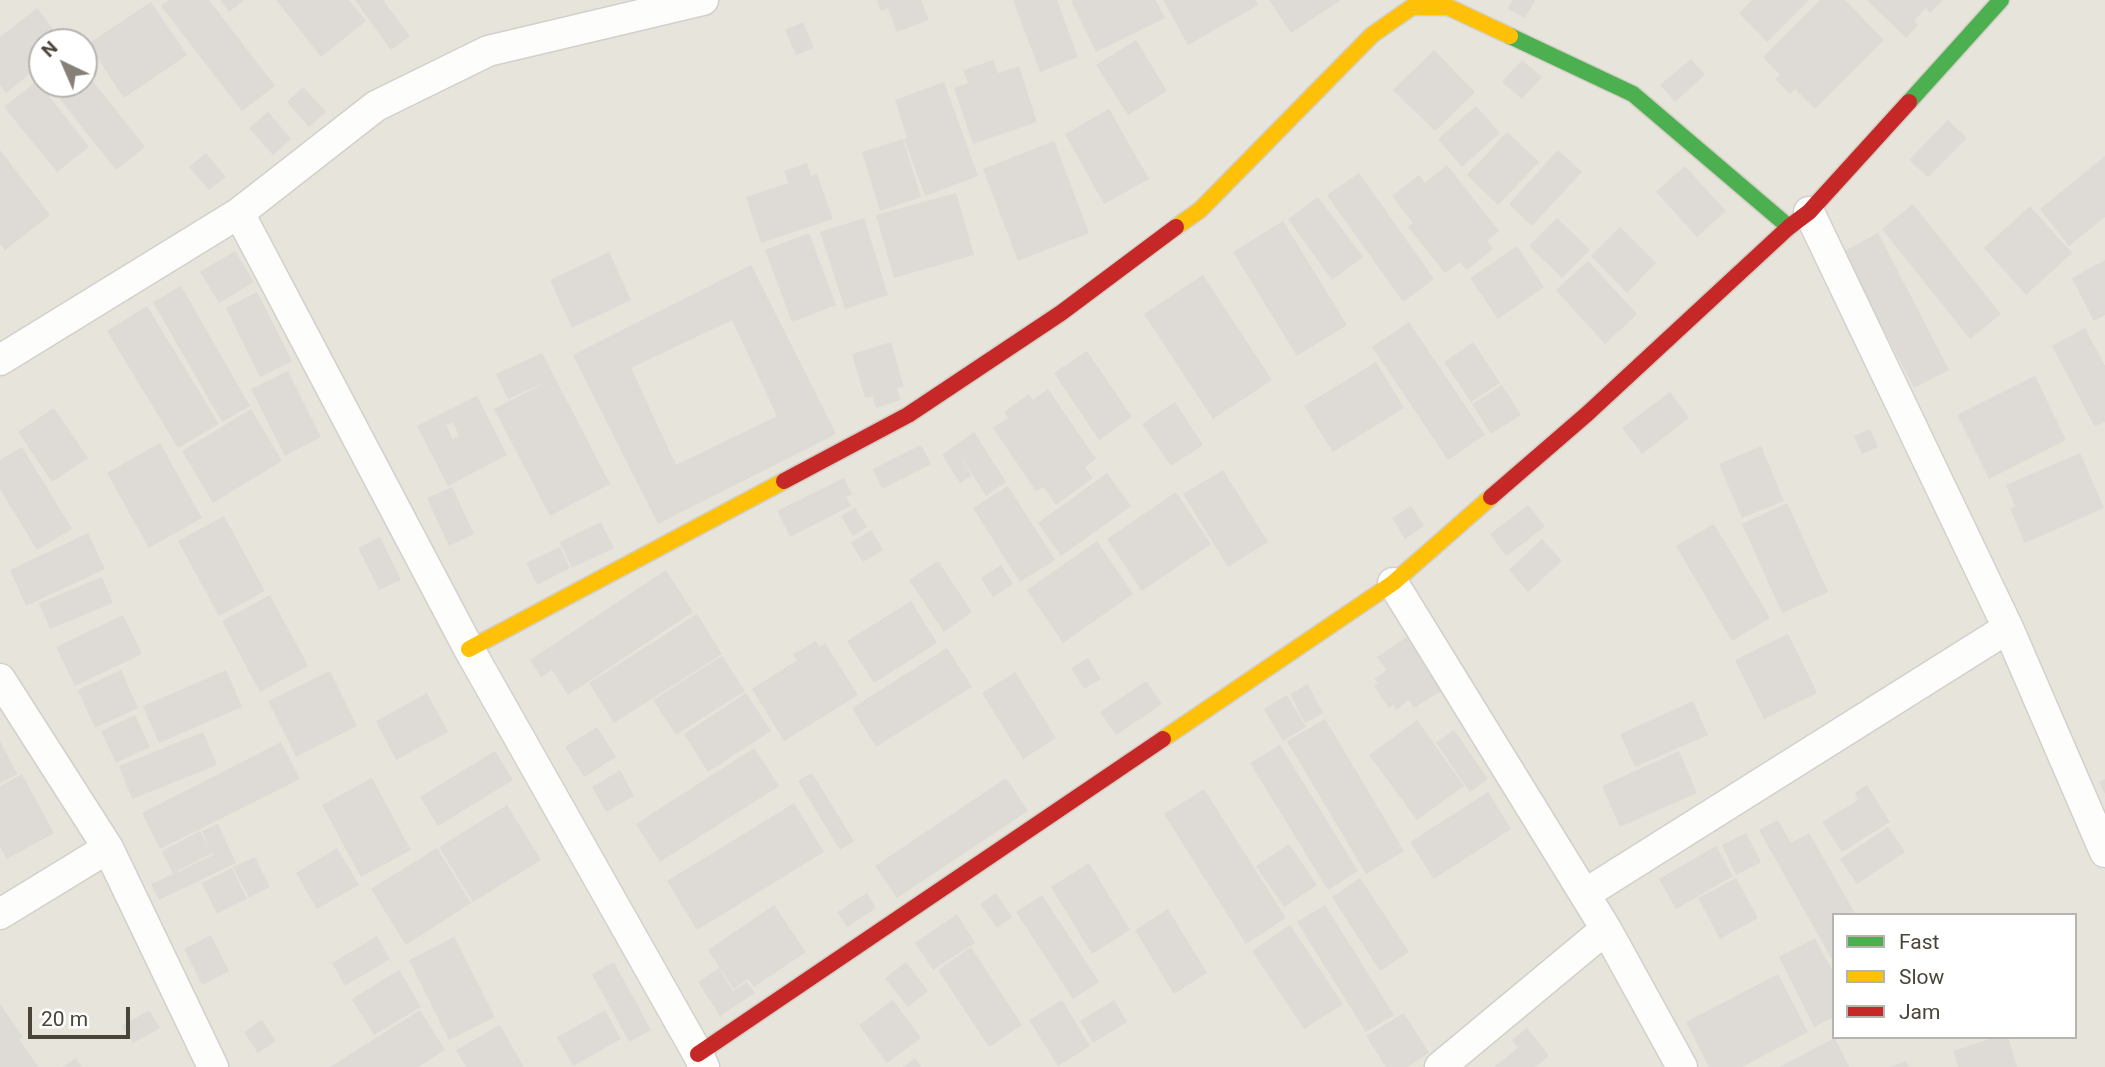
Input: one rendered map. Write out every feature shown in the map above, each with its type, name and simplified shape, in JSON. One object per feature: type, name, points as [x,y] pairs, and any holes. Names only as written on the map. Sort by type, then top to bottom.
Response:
[{"type":"street","points":[[0,359],[239,213],[376,106],[488,51],[703,0]]},
{"type":"street","points":[[239,213],[469,649],[701,1060],[1393,583],[1587,414],[1799,219],[2001,0]]},
{"type":"street","points":[[469,649],[908,415],[1061,313],[1200,210],[1372,35],[1412,7],[1448,8],[1633,94],[1799,219],[2008,628],[2105,852]]},
{"type":"street","points":[[1393,583],[1606,929],[1682,1067]]},
{"type":"street","points":[[1585,894],[2008,628]]},
{"type":"street","points":[[0,679],[108,848],[214,1067]]},
{"type":"street","points":[[0,914],[108,848]]},
{"type":"street","points":[[1440,1067],[1606,929]]},
{"type":"shaded area","points":[[0,0],[2105,0],[2105,1067],[0,1067]]},
{"type":"building","points":[[169,0],[209,0],[275,86],[242,111],[161,6]]},
{"type":"building","points":[[220,0],[244,0],[229,12]]},
{"type":"building","points":[[276,0],[349,0],[366,21],[321,57]]},
{"type":"building","points":[[355,0],[383,0],[410,36],[391,50]]},
{"type":"building","points":[[877,0],[921,0],[929,20],[897,32],[888,8],[881,11]]},
{"type":"building","points":[[1013,0],[1057,0],[1078,57],[1040,72]]},
{"type":"building","points":[[1156,0],[1165,18],[1096,52],[1071,1]]},
{"type":"building","points":[[1163,0],[1256,0],[1258,5],[1188,45]]},
{"type":"building","points":[[1269,0],[1341,0],[1291,33]]},
{"type":"building","points":[[1512,0],[1535,0],[1525,18],[1508,9]]},
{"type":"building","points":[[1752,0],[1809,0],[1767,42],[1739,13]]},
{"type":"building","points":[[1820,0],[1845,0],[1884,40],[1815,109],[1795,89],[1790,94],[1775,79],[1780,75],[1763,57]]},
{"type":"building","points":[[1867,0],[1943,0],[1930,13],[1926,8],[1914,21],[1918,25],[1906,38]]},
{"type":"building","points":[[151,2],[187,55],[124,98],[98,59],[98,37]]},
{"type":"building","points":[[37,8],[52,28],[28,28],[28,75],[6,93],[0,85],[0,37]]},
{"type":"building","points":[[803,22],[814,48],[796,55],[785,30]]},
{"type":"building","points":[[1136,40],[1167,91],[1128,115],[1096,65]]},
{"type":"building","points":[[1434,50],[1475,92],[1435,131],[1393,90]]},
{"type":"building","points":[[1691,59],[1705,75],[1675,102],[1660,85]]},
{"type":"building","points":[[993,60],[998,73],[1019,66],[1037,122],[973,144],[954,88],[968,83],[963,70]]},
{"type":"building","points":[[1522,60],[1542,77],[1522,99],[1502,82]]},
{"type":"building","points":[[944,82],[978,176],[925,196],[904,139],[907,137],[895,100]]},
{"type":"building","points":[[303,87],[326,112],[309,127],[287,102]]},
{"type":"building","points":[[28,88],[28,98],[50,98],[89,147],[57,172],[4,107]]},
{"type":"building","points":[[98,88],[145,147],[116,170],[59,98],[98,98]]},
{"type":"building","points":[[1476,106],[1500,133],[1462,167],[1438,139]]},
{"type":"building","points":[[1109,109],[1149,179],[1104,204],[1065,134]]},
{"type":"building","points":[[268,112],[291,139],[273,155],[249,128]]},
{"type":"building","points":[[1948,120],[1967,138],[1928,177],[1909,160]]},
{"type":"building","points":[[1507,132],[1539,162],[1498,205],[1467,175]]},
{"type":"building","points":[[903,139],[921,197],[880,211],[862,152]]},
{"type":"building","points":[[1054,141],[1089,233],[1018,261],[983,169]]},
{"type":"building","points":[[0,150],[50,215],[5,250],[0,244]]},
{"type":"building","points":[[1558,150],[1582,172],[1532,226],[1509,204]]},
{"type":"building","points":[[206,153],[226,177],[209,190],[189,167]]},
{"type":"building","points":[[2105,156],[2105,217],[2069,246],[2040,209]]},
{"type":"building","points":[[807,163],[811,176],[817,174],[833,219],[761,243],[746,197],[788,183],[784,171]]},
{"type":"building","points":[[1447,165],[1499,231],[1487,241],[1493,249],[1467,270],[1460,262],[1445,273],[1408,227],[1413,223],[1392,196],[1419,175],[1425,183]]},
{"type":"building","points":[[1685,166],[1726,211],[1697,237],[1656,192]]},
{"type":"building","points":[[1359,173],[1434,279],[1403,302],[1327,195]]},
{"type":"building","points":[[956,193],[974,255],[894,278],[876,215]]},
{"type":"building","points":[[1318,197],[1363,257],[1332,280],[1288,219]]},
{"type":"building","points":[[1913,204],[2001,314],[1970,339],[1882,229]]},
{"type":"building","points":[[2030,206],[2072,253],[2026,295],[1984,248]]},
{"type":"building","points":[[864,218],[888,295],[845,309],[820,232]]},
{"type":"building","points":[[1557,218],[1590,250],[1562,278],[1529,246]]},
{"type":"building","points":[[1283,221],[1347,325],[1297,356],[1233,252]]},
{"type":"building","points":[[1620,227],[1656,263],[1627,293],[1591,256]]},
{"type":"building","points":[[809,233],[836,305],[792,322],[765,250]]},
{"type":"building","points":[[1878,233],[1949,370],[1914,388],[1843,252]]},
{"type":"building","points":[[1517,246],[1544,287],[1498,319],[1470,278]]},
{"type":"building","points":[[235,251],[254,282],[219,303],[200,272]]},
{"type":"building","points":[[609,252],[631,300],[572,328],[550,280]]},
{"type":"building","points":[[2105,260],[2105,315],[2094,321],[2072,278]]},
{"type":"building","points":[[1588,261],[1637,314],[1605,344],[1556,290]]},
{"type":"building","points":[[751,265],[836,434],[658,524],[573,355]],"holes":[[[732,320],[777,416],[676,465],[631,368]]]},
{"type":"building","points":[[1203,275],[1272,380],[1213,419],[1144,314]]},
{"type":"building","points":[[181,286],[250,406],[222,422],[153,302]]},
{"type":"building","points":[[257,292],[292,361],[260,377],[226,308]]},
{"type":"building","points":[[147,306],[219,424],[178,448],[107,331]]},
{"type":"building","points":[[1409,322],[1485,435],[1448,460],[1372,347]]},
{"type":"building","points":[[2085,328],[2105,366],[2105,422],[2095,427],[2052,346]]},
{"type":"building","points":[[891,342],[904,387],[897,388],[901,400],[876,408],[873,396],[865,398],[852,354]]},
{"type":"building","points":[[1473,342],[1500,383],[1471,402],[1444,362]]},
{"type":"building","points":[[1087,351],[1132,417],[1099,440],[1054,373]]},
{"type":"building","points":[[542,353],[610,484],[550,516],[494,409],[550,380],[508,399],[496,374]]},
{"type":"building","points":[[1376,362],[1404,408],[1333,452],[1304,406]]},
{"type":"building","points":[[288,371],[321,437],[285,456],[251,389]]},
{"type":"building","points":[[2035,376],[2066,440],[1989,479],[1957,415]]},
{"type":"building","points":[[1502,385],[1521,415],[1491,434],[1472,404]]},
{"type":"building","points":[[1048,389],[1096,459],[1085,467],[1093,478],[1056,505],[1044,487],[1036,491],[993,428],[1008,418],[1004,412],[1029,394],[1033,400]]},
{"type":"building","points":[[1670,392],[1689,418],[1642,454],[1622,428]]},
{"type":"building","points":[[477,396],[507,455],[448,486],[417,426]],"holes":[[[453,422],[459,436],[453,439],[446,425]]]},
{"type":"building","points":[[1175,402],[1203,445],[1171,466],[1142,424]]},
{"type":"building","points":[[54,408],[88,458],[52,482],[18,432]]},
{"type":"building","points":[[251,409],[282,461],[213,503],[182,451]]},
{"type":"building","points":[[1870,429],[1878,447],[1862,454],[1854,436]]},
{"type":"building","points":[[974,432],[1006,482],[986,496],[958,452],[972,476],[960,483],[942,455]]},
{"type":"building","points":[[160,443],[202,518],[149,548],[107,473]]},
{"type":"building","points":[[921,445],[931,464],[882,489],[873,469]]},
{"type":"building","points":[[1761,446],[1784,501],[1742,518],[1719,464]]},
{"type":"building","points":[[22,447],[72,529],[37,550],[0,489],[0,460]]},
{"type":"building","points":[[2080,453],[2104,508],[2025,543],[2010,509],[2015,506],[2006,485]]},
{"type":"building","points":[[1223,470],[1268,542],[1228,567],[1183,494]]},
{"type":"building","points":[[1107,473],[1131,506],[1061,556],[1038,523]]},
{"type":"building","points":[[844,478],[852,494],[846,497],[851,506],[790,537],[777,511]]},
{"type":"building","points":[[1008,486],[1055,560],[1020,582],[973,508]]},
{"type":"building","points":[[452,487],[474,534],[449,546],[427,498]]},
{"type":"building","points":[[1176,492],[1211,544],[1142,591],[1107,539]]},
{"type":"building","points":[[1787,503],[1828,592],[1782,613],[1742,524]]},
{"type":"building","points":[[1528,505],[1545,526],[1506,556],[1490,534]]},
{"type":"building","points":[[1411,506],[1424,526],[1405,539],[1392,518]]},
{"type":"building","points":[[855,508],[867,527],[853,536],[841,516]]},
{"type":"building","points":[[224,516],[265,591],[219,616],[178,541]]},
{"type":"building","points":[[601,522],[614,548],[572,568],[560,542]]},
{"type":"building","points":[[1714,524],[1770,618],[1732,641],[1676,546]]},
{"type":"building","points":[[871,530],[883,550],[863,562],[851,543]]},
{"type":"building","points":[[88,533],[105,569],[26,606],[10,570]]},
{"type":"building","points":[[380,537],[401,580],[379,590],[358,548]]},
{"type":"building","points":[[1542,539],[1562,561],[1528,592],[1509,570]]},
{"type":"building","points":[[1097,541],[1133,594],[1063,643],[1027,590]]},
{"type":"building","points":[[560,547],[570,568],[537,585],[526,563]]},
{"type":"building","points":[[938,561],[972,612],[944,632],[909,580]]},
{"type":"building","points":[[1001,565],[1013,584],[993,597],[981,578]]},
{"type":"building","points":[[666,570],[693,612],[568,695],[552,670],[541,677],[530,660]]},
{"type":"building","points":[[102,577],[113,603],[50,629],[39,603]]},
{"type":"building","points":[[270,595],[308,666],[260,692],[222,621]]},
{"type":"building","points":[[911,601],[937,643],[874,683],[847,641]]},
{"type":"building","points":[[697,614],[722,654],[614,723],[589,683]]},
{"type":"building","points":[[123,615],[142,654],[75,686],[56,647]]},
{"type":"building","points":[[1788,634],[1817,693],[1764,719],[1735,660]]},
{"type":"building","points":[[1407,637],[1443,690],[1414,708],[1409,700],[1396,710],[1393,705],[1389,708],[1374,686],[1378,683],[1374,679],[1387,670],[1377,657]]},
{"type":"building","points":[[816,641],[819,647],[825,643],[858,695],[784,741],[752,689],[797,660],[793,654]]},
{"type":"building","points":[[947,648],[972,687],[876,747],[852,708]]},
{"type":"building","points":[[722,656],[745,691],[676,735],[653,700]]},
{"type":"building","points":[[1088,658],[1101,679],[1084,689],[1071,668]]},
{"type":"building","points":[[121,670],[138,708],[95,728],[78,690]]},
{"type":"building","points":[[226,670],[242,707],[159,743],[143,706]]},
{"type":"building","points":[[330,671],[357,726],[296,757],[268,701]]},
{"type":"building","points":[[1015,672],[1056,738],[1023,759],[982,693]]},
{"type":"building","points":[[1146,681],[1162,704],[1116,735],[1100,712]]},
{"type":"building","points":[[1308,684],[1323,713],[1305,723],[1290,694]]},
{"type":"building","points":[[427,693],[448,732],[396,760],[376,721]]},
{"type":"building","points":[[746,693],[771,731],[708,772],[684,734]]},
{"type":"building","points":[[1287,695],[1306,727],[1283,741],[1264,709]]},
{"type":"building","points":[[1693,701],[1708,735],[1635,767],[1620,734]]},
{"type":"building","points":[[135,715],[150,747],[116,763],[101,731]]},
{"type":"building","points":[[1325,719],[1404,851],[1366,874],[1287,741]]},
{"type":"building","points":[[1417,720],[1464,786],[1417,820],[1369,755]]},
{"type":"building","points":[[597,727],[616,757],[584,777],[565,747]]},
{"type":"building","points":[[1454,730],[1488,779],[1470,792],[1436,743]]},
{"type":"building","points":[[203,732],[217,765],[132,799],[119,766]]},
{"type":"building","points":[[0,741],[17,774],[0,783]]},
{"type":"building","points":[[281,742],[300,779],[160,849],[142,813]]},
{"type":"building","points":[[1280,745],[1358,871],[1328,890],[1250,763]]},
{"type":"building","points":[[754,748],[779,786],[660,862],[636,824]]},
{"type":"building","points":[[495,751],[513,780],[438,826],[420,797]]},
{"type":"building","points":[[1679,751],[1697,793],[1620,827],[1602,786]]},
{"type":"building","points":[[620,770],[634,796],[606,812],[592,787]]},
{"type":"building","points":[[812,773],[854,841],[840,850],[798,781]]},
{"type":"building","points":[[22,774],[54,833],[7,859],[0,846],[0,786]]},
{"type":"building","points":[[372,778],[411,850],[361,877],[322,805]]},
{"type":"building","points":[[1006,778],[1028,811],[897,898],[875,866]]},
{"type":"building","points":[[2105,779],[2105,794],[2099,782]]},
{"type":"building","points":[[1867,785],[1890,822],[1842,852],[1822,822],[1858,800],[1855,793]]},
{"type":"building","points":[[1204,789],[1286,918],[1246,944],[1164,814]]},
{"type":"building","points":[[1488,792],[1511,829],[1434,879],[1410,842]]},
{"type":"building","points":[[794,803],[824,852],[697,930],[667,881]]},
{"type":"building","points":[[507,805],[541,860],[473,902],[439,847]]},
{"type":"building","points":[[1778,820],[1791,843],[1809,833],[1855,913],[1832,913],[1832,959],[1759,830]]},
{"type":"building","points":[[218,824],[236,863],[159,900],[151,884],[173,874],[162,851],[200,831],[209,848],[202,831]],"holes":[[[212,853],[213,855],[178,872],[177,871]]]},
{"type":"building","points":[[1888,827],[1905,852],[1857,884],[1840,859]]},
{"type":"building","points":[[1746,833],[1761,862],[1736,875],[1722,845]]},
{"type":"building","points":[[1289,844],[1317,885],[1284,907],[1256,866]]},
{"type":"building","points":[[1716,846],[1733,876],[1676,909],[1659,879]]},
{"type":"building","points":[[337,848],[359,885],[317,909],[296,873]]},
{"type":"building","points":[[437,848],[471,903],[406,945],[371,889]]},
{"type":"building","points":[[255,857],[270,887],[249,898],[233,867]]},
{"type":"building","points":[[1089,863],[1130,930],[1092,954],[1051,887]]},
{"type":"building","points":[[232,868],[247,899],[217,914],[202,883]]},
{"type":"building","points":[[1360,878],[1409,952],[1380,971],[1332,897]]},
{"type":"building","points":[[1736,878],[1758,918],[1720,939],[1698,898]]},
{"type":"building","points":[[867,893],[876,908],[847,927],[837,912]]},
{"type":"building","points":[[996,893],[1012,917],[997,928],[980,904]]},
{"type":"building","points":[[1042,895],[1099,982],[1073,999],[1016,912]]},
{"type":"building","points":[[774,905],[806,952],[754,987],[748,979],[734,989],[708,950]]},
{"type":"building","points":[[1325,905],[1394,1015],[1366,1032],[1297,922]]},
{"type":"building","points":[[1168,909],[1207,973],[1174,994],[1135,930]]},
{"type":"building","points":[[957,914],[975,943],[933,970],[915,943]]},
{"type":"building","points":[[1290,925],[1343,1004],[1304,1029],[1252,951]]},
{"type":"building","points":[[211,935],[229,971],[202,985],[184,949]]},
{"type":"building","points":[[377,936],[390,959],[345,986],[332,963]]},
{"type":"building","points":[[454,937],[495,1017],[449,1040],[409,960]]},
{"type":"building","points":[[1815,938],[1832,970],[1832,1018],[1814,1027],[1779,957]]},
{"type":"building","points":[[971,947],[1022,1025],[989,1047],[938,970]]},
{"type":"building","points":[[614,962],[651,1030],[629,1042],[592,974]]},
{"type":"building","points":[[906,962],[928,991],[908,1007],[885,978]]},
{"type":"building","points":[[719,968],[733,991],[747,982],[755,993],[720,1016],[698,982]]},
{"type":"building","points":[[399,970],[421,1007],[374,1035],[352,999]]},
{"type":"building","points":[[1778,974],[1808,1032],[1742,1067],[1709,1067],[1686,1022]]},
{"type":"building","points":[[893,1000],[921,1038],[887,1063],[859,1025]]},
{"type":"building","points":[[1062,1000],[1090,1046],[1058,1066],[1029,1020]]},
{"type":"building","points":[[1114,1000],[1127,1022],[1093,1043],[1080,1021]]},
{"type":"building","points":[[0,1004],[23,1037],[19,1039],[38,1067],[0,1067]]},
{"type":"building","points":[[149,1010],[160,1028],[133,1043],[122,1026]]},
{"type":"building","points":[[420,1010],[445,1050],[418,1067],[330,1067]]},
{"type":"building","points":[[605,1010],[621,1039],[573,1066],[557,1037]]},
{"type":"building","points":[[1404,1013],[1429,1053],[1407,1067],[1386,1067],[1366,1036]]},
{"type":"building","points":[[262,1020],[276,1041],[258,1053],[244,1032]]},
{"type":"building","points":[[500,1025],[524,1067],[466,1067],[456,1050]]},
{"type":"building","points":[[1527,1028],[1549,1056],[1535,1067],[1494,1067],[1518,1048],[1512,1040]]},
{"type":"building","points":[[1835,1039],[1849,1067],[1779,1067]]},
{"type":"building","points":[[1989,1039],[2009,1039],[2017,1067],[1958,1067],[1953,1051]]},
{"type":"building","points":[[76,1058],[82,1067],[62,1067]]},
{"type":"building","points":[[915,1058],[921,1067],[903,1067]]},
{"type":"building","points":[[1906,1061],[1909,1067],[1890,1067]]},
{"type":"traffic: fast","points":[[1909,102],[2001,0]]},
{"type":"traffic: fast","points":[[1510,36],[1633,94],[1789,227]]},
{"type":"traffic: slow","points":[[1176,227],[1200,210],[1372,35],[1412,7],[1448,7],[1510,36]]},
{"type":"traffic: slow","points":[[469,649],[784,481]]},
{"type":"traffic: slow","points":[[1163,739],[1393,583],[1491,497]]},
{"type":"traffic: jam","points":[[1491,497],[1587,414],[1789,227],[1809,212],[1909,102]]},
{"type":"traffic: jam","points":[[784,481],[908,415],[1061,313],[1176,227]]},
{"type":"traffic: jam","points":[[698,1054],[1163,739]]}]
